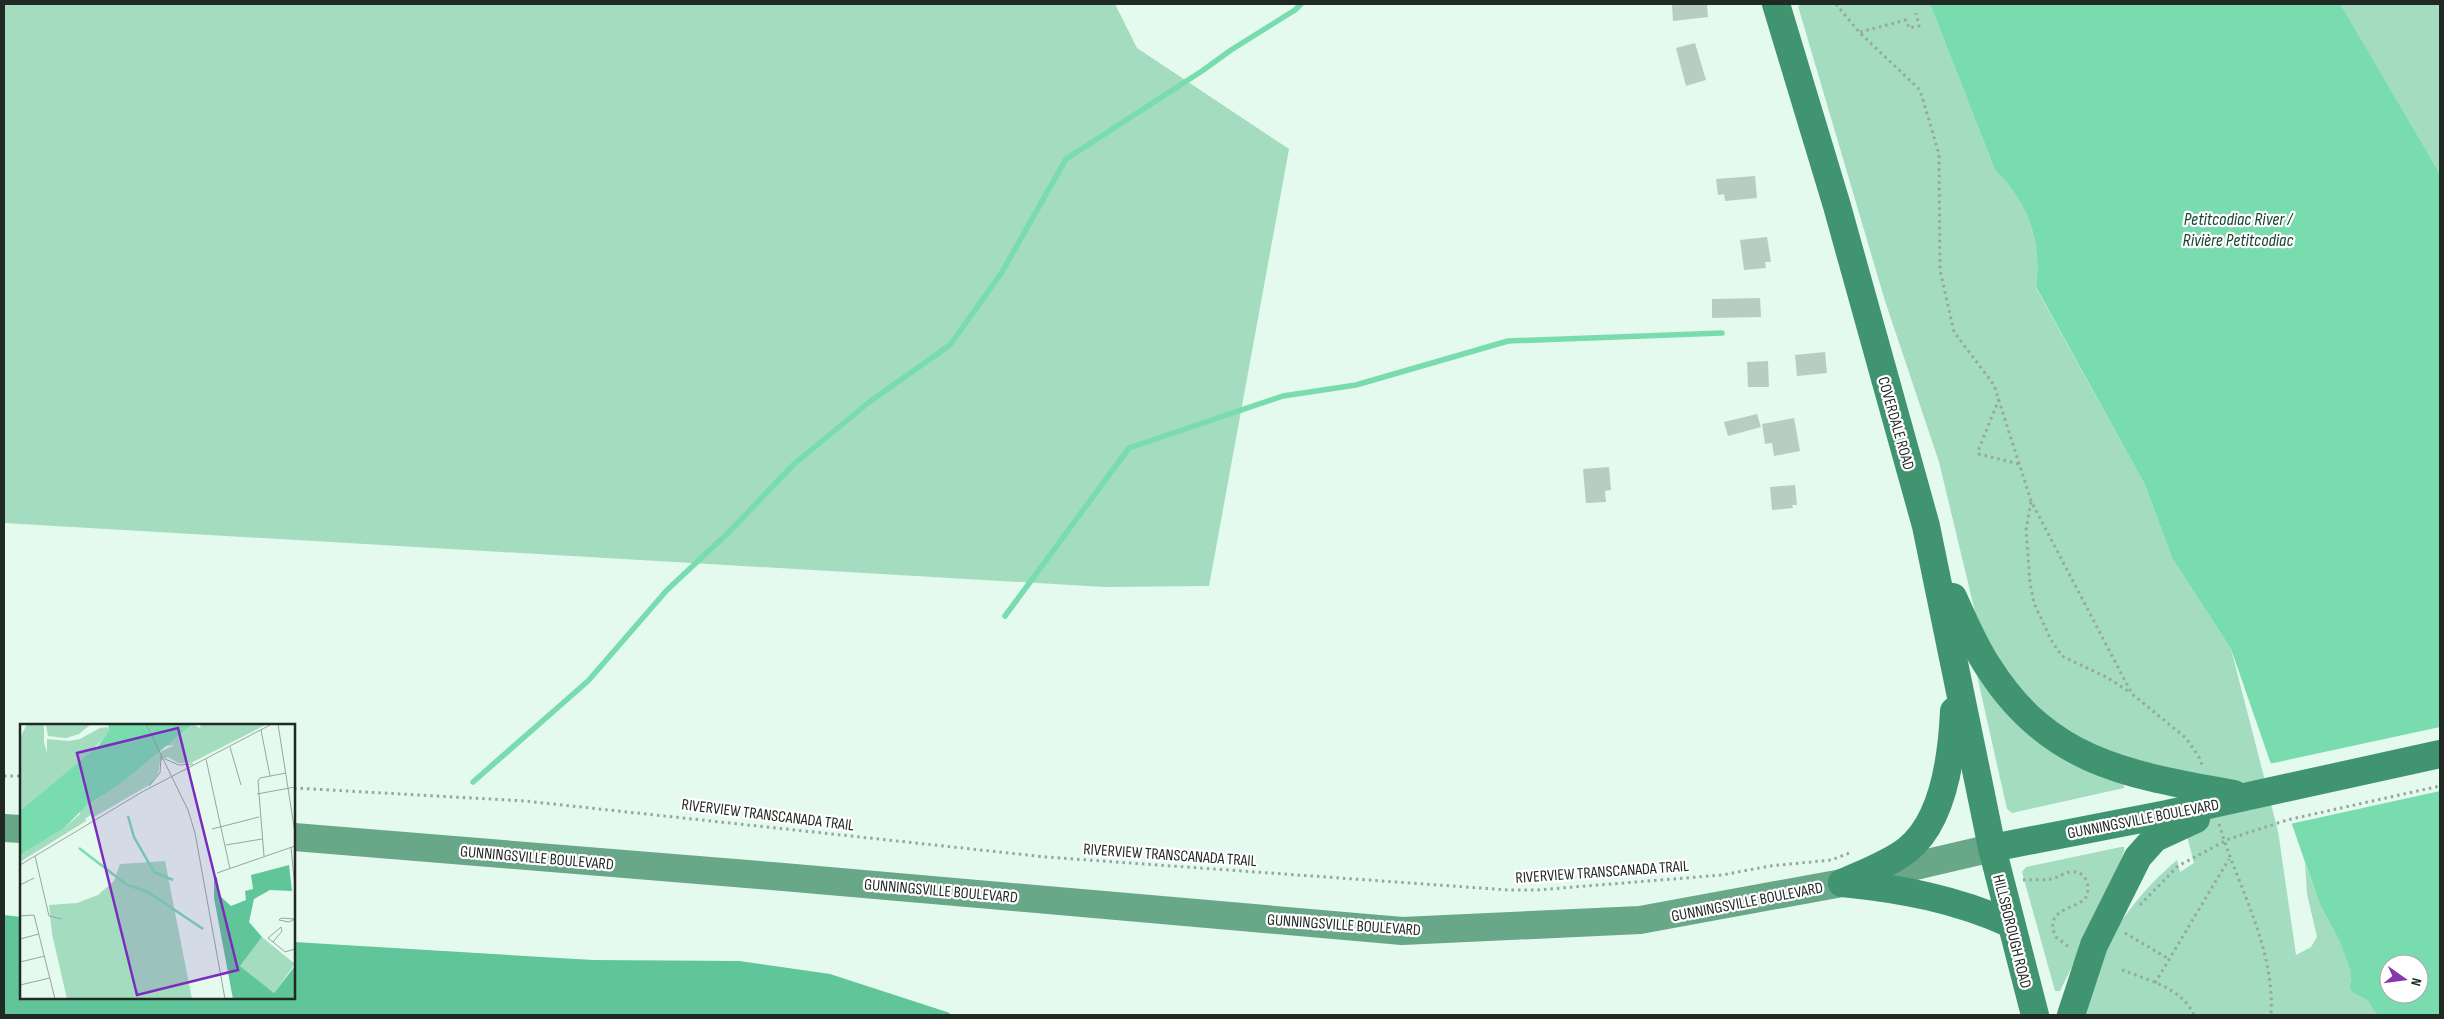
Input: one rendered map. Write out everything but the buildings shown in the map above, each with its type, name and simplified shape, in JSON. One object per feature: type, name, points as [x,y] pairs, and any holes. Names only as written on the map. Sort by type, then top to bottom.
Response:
[{"type":"main road","name":"COVERDALE ROAD","points":[[1776,4],[1837,206],[1932,553],[1992,848]]},
{"type":"main road","points":[[1932,553],[1988,667],[2023,712],[2042,729],[2076,752],[2108,767],[2160,780],[2248,796]]},
{"type":"main road","points":[[1842,883],[1908,849],[1925,830],[1938,801],[1950,760],[1956,676]]},
{"type":"main road","name":"GUNNINGSVILLE BOULEVARD","points":[[295,837],[772,876],[1402,931],[1640,920],[1842,883],[1992,848],[2169,822],[2248,796],[2440,754]]},
{"type":"main road","points":[[2071,1015],[2094,945],[2129,874],[2146,846],[2169,822]]},
{"type":"main road","points":[[4,828],[20,829]]},
{"type":"main road","name":"HILLSBOROUGH ROAD","points":[[1992,848],[2035,1015]]},
{"type":"main road","points":[[1842,883],[1897,889],[1931,896],[1986,913],[2011,924]]},
{"type":"path","points":[[1836,4],[1859,32],[1920,90],[1939,154],[1940,270],[1954,332],[1994,385],[2031,501],[2132,694]]},
{"type":"path","points":[[1859,32],[1906,20],[1908,28],[1919,26],[1916,13]]},
{"type":"path","points":[[1999,399],[1978,451],[1979,454],[2020,464]]},
{"type":"path","points":[[2031,501],[2026,530],[2030,582],[2034,603],[2051,640],[2062,656],[2108,678],[2132,694],[2186,738],[2199,757],[2202,767]]},
{"type":"path","points":[[4,776],[20,776]]},
{"type":"path","points":[[2137,910],[2154,889],[2178,866],[2224,841],[2288,820],[2440,786]]},
{"type":"path","name":"RIVERVIEW TRANSCANADA TRAIL","points":[[295,788],[525,801],[643,812],[762,827],[1046,857],[1508,890],[1537,890],[1722,875],[1770,866],[1831,860],[1855,851]]},
{"type":"path","points":[[2218,822],[2229,859],[2260,935],[2268,965],[2271,1015]]},
{"type":"path","points":[[2155,983],[2229,859]]},
{"type":"path","points":[[2001,884],[2024,880],[2050,880],[2070,872],[2078,873],[2085,878],[2089,887],[2085,899],[2060,911],[2054,922],[2056,937],[2071,948]]},
{"type":"path","points":[[2120,941],[2126,927]]},
{"type":"path","points":[[2124,932],[2169,959]]},
{"type":"path","points":[[2122,970],[2155,983],[2183,999],[2194,1015]]},
{"type":"shaded area","points":[[4,4],[1115,4],[1137,48],[1289,149],[1209,586],[1105,587],[4,523]]},
{"type":"shaded area","points":[[1804,4],[1930,4],[1995,170],[2016,195],[2030,224],[2037,255],[2036,288],[2145,485],[2172,558],[2231,649],[2278,831],[2296,955],[2311,947],[2317,937],[2307,894],[2305,863],[2320,905],[2339,940],[2352,972],[2350,981],[2353,993],[2367,1000],[2377,1015],[2083,1015],[2096,967],[2112,936],[2130,909],[2177,860],[2180,872],[2194,863],[2170,770],[2157,768],[2075,738],[2027,700],[1996,657],[1976,616],[1939,462],[1885,301],[1798,6]]},
{"type":"shaded area","points":[[2340,4],[2440,4],[2440,174],[2345,14]]},
{"type":"shaded area","points":[[1976,671],[2124,783],[2124,788],[2012,813],[2007,809]]},
{"type":"shaded area","points":[[2124,847],[2124,852],[2110,888],[2060,991],[2055,991],[2022,872],[2026,867]]},
{"type":"shaded area","points":[[4,915],[20,917],[20,999],[295,999],[295,942],[593,960],[739,961],[830,974],[950,1013],[948,1015],[4,1015]]},
{"type":"water","name":"Petitcodiac River / Rivière Petitcodiac","points":[[1930,4],[2340,4],[2440,174],[2440,1015],[2377,1015],[2367,1000],[2353,993],[2350,988],[2351,971],[2339,940],[2320,905],[2231,649],[2172,558],[2145,485],[2036,287],[2037,254],[2030,224],[2016,195],[1995,170]]},
{"type":"pier","points":[[2440,727],[2440,791],[2290,824],[2269,764]]},
{"type":"waterway","points":[[473,782],[588,681],[667,590],[729,532],[793,465],[868,403],[950,345],[1002,272],[1066,159],[1295,10],[1301,4]]},
{"type":"waterway","points":[[1005,616],[1129,448],[1283,396],[1356,385],[1508,341],[1722,333]]}]
